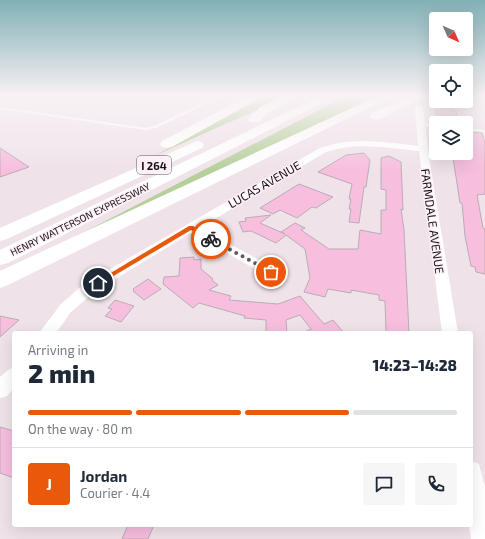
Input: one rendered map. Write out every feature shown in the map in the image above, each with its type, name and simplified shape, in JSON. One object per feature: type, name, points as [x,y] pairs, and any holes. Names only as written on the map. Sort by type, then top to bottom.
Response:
[{"type":"highway","points":[[0,225],[128,165],[212,120]]},
{"type":"highway","name":"HENRY WATTERSON EXPRESSWAY","points":[[0,235],[249,120]]},
{"type":"highway","name":"HENRY WATTERSON EXPRESSWAY","points":[[0,258],[282,120]]},
{"type":"highway","points":[[0,280],[337,120]]},
{"type":"highway","points":[[182,194],[208,188],[376,120]]},
{"type":"street","name":"FARMDALE AVENUE","points":[[420,120],[423,149],[450,331]]},
{"type":"street","name":"LUCAS AVENUE","points":[[49,331],[66,308],[89,288],[332,146],[344,144],[372,144],[423,149]]},
{"type":"street","points":[[191,228],[271,272]]},
{"type":"street","points":[[473,485],[482,539]]},
{"type":"lane","points":[[84,120],[146,129],[169,120]]},
{"type":"lane","points":[[420,124],[429,125]]},
{"type":"lane","points":[[473,130],[485,131]]},
{"type":"green space","points":[[220,120],[234,120],[154,156]]},
{"type":"green space","points":[[300,120],[326,120],[48,251]]},
{"type":"building","points":[[473,132],[482,133],[485,143],[485,194],[477,195],[483,228],[485,229],[485,274],[476,272],[475,267],[471,266],[465,236],[462,203],[460,203],[453,160],[473,160]]},
{"type":"building","points":[[0,148],[29,167],[0,177]]},
{"type":"building","points":[[364,153],[370,160],[366,187],[364,187],[359,223],[349,222],[351,199],[349,199],[352,184],[318,172],[346,155]]},
{"type":"building","points":[[389,156],[401,162],[403,210],[401,209],[404,230],[409,331],[386,331],[385,301],[379,300],[379,295],[351,290],[351,293],[328,289],[325,297],[304,292],[310,278],[305,249],[286,235],[276,243],[251,231],[243,232],[239,222],[246,221],[245,218],[271,215],[260,223],[285,234],[281,232],[295,223],[305,228],[301,230],[329,249],[358,249],[360,230],[381,234],[381,210],[386,210],[386,190],[381,189],[381,158]]},
{"type":"building","points":[[299,184],[333,197],[316,208],[312,207],[297,218],[280,210],[273,214],[260,208]]},
{"type":"building","points":[[194,257],[194,260],[201,259],[201,269],[218,285],[209,290],[231,296],[229,300],[278,304],[300,296],[324,324],[333,320],[342,331],[306,331],[311,329],[300,315],[286,320],[287,331],[266,331],[266,320],[244,318],[245,316],[199,303],[193,308],[163,284],[164,277],[179,276],[180,258]]},
{"type":"building","points":[[148,279],[161,289],[144,300],[133,291],[133,289]]},
{"type":"building","points":[[115,300],[134,306],[121,322],[105,316],[112,309],[108,308]]},
{"type":"building","points":[[0,316],[19,320],[0,337]]},
{"type":"building","points":[[0,427],[12,430],[12,477],[0,473]]},
{"type":"building","points":[[127,527],[153,527],[148,539],[122,539]]},
{"type":"way so far","points":[[211,239],[271,272]]},
{"type":"route","points":[[98,283],[191,228],[211,239]]}]
